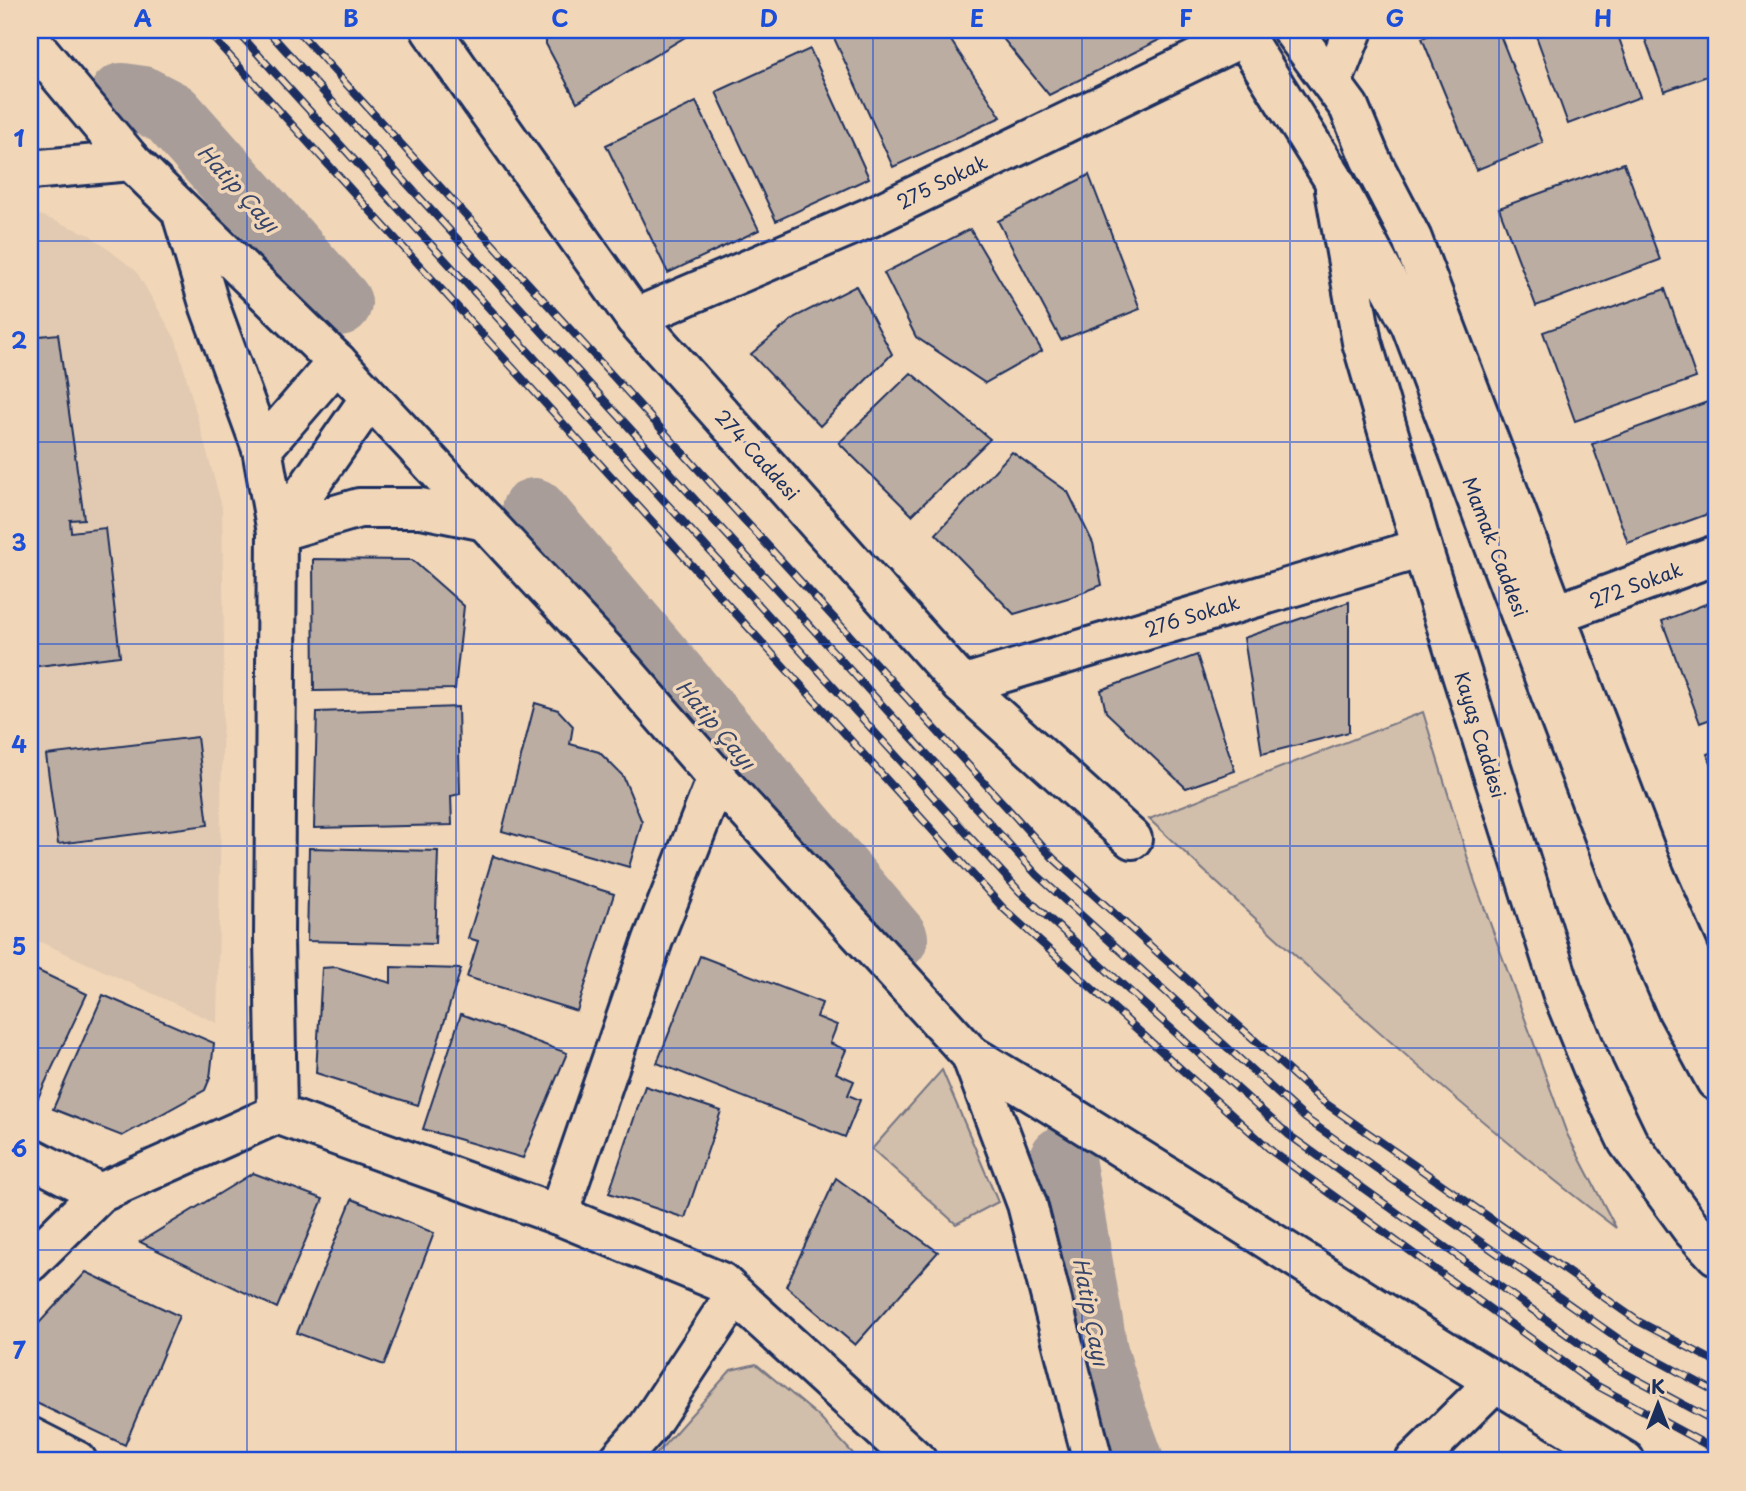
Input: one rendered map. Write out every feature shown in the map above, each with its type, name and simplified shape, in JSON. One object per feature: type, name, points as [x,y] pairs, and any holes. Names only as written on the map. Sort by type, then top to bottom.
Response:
[{"type":"street","name":"274 Caddesi","points":[[431,30],[635,318],[961,685],[1132,839]]},
{"type":"street","name":"Mamak Caddesi","points":[[1292,30],[1349,107],[1370,158],[1412,239],[1655,876],[1716,1014]]},
{"type":"street","points":[[1291,108],[1332,83],[1353,30]]},
{"type":"street","name":"275 Sokak","points":[[635,318],[871,216],[1242,33]]},
{"type":"street","name":"Mamak Caddesi","points":[[1242,33],[1332,177],[1411,325],[1623,886],[1677,1009],[1716,1081]]},
{"type":"street","points":[[30,40],[131,161],[337,362],[624,671],[717,778],[971,1055],[1103,1135],[1494,1383],[1625,1461]]},
{"type":"street","points":[[1332,177],[1370,158]]},
{"type":"street","points":[[30,170],[131,161]]},
{"type":"street","name":"Kayaş Caddesi","points":[[1332,177],[1362,342],[1422,548],[1562,992],[1594,1071],[1628,1142],[1691,1228],[1716,1255]]},
{"type":"street","points":[[182,212],[210,307],[262,449],[277,532],[274,937],[277,1114]]},
{"type":"street","points":[[262,449],[337,362]]},
{"type":"street","points":[[277,532],[370,398]]},
{"type":"street","points":[[277,532],[359,508],[421,508],[485,521]]},
{"type":"street","name":"276 Sokak","points":[[961,685],[1422,548]]},
{"type":"street","name":"272 Sokak","points":[[1556,614],[1716,555]]},
{"type":"street","points":[[558,1215],[653,940],[717,778]]},
{"type":"street","points":[[971,1055],[1027,1204],[1093,1461]]},
{"type":"street","points":[[30,1262],[100,1193],[277,1114],[558,1215],[721,1282],[917,1461]]},
{"type":"street","points":[[30,1157],[100,1193]]},
{"type":"street","points":[[618,1461],[648,1427],[735,1295]]},
{"type":"street","points":[[1415,1461],[1494,1383]]},
{"type":"street","points":[[30,1437],[77,1461]]},
{"type":"shaded area","points":[[30,211],[90,235],[136,271],[176,340],[222,507],[224,650],[217,1023],[30,937]]},
{"type":"shaded area","points":[[1423,712],[1475,882],[1567,1134],[1616,1228],[1436,1081],[1320,978],[1149,819]]},
{"type":"shaded area","points":[[942,1070],[998,1202],[956,1224],[872,1149]]},
{"type":"shaded area","points":[[756,1364],[817,1415],[860,1461],[650,1461],[731,1370]]},
{"type":"building","points":[[546,30],[695,31],[577,102],[546,44]]},
{"type":"building","points":[[849,30],[944,30],[1001,117],[893,167],[834,38]]},
{"type":"building","points":[[996,30],[1170,30],[1173,33],[1049,95]]},
{"type":"building","points":[[1442,30],[1498,30],[1543,143],[1476,170],[1422,38]]},
{"type":"building","points":[[1534,30],[1616,30],[1640,97],[1568,124]]},
{"type":"building","points":[[1642,30],[1716,30],[1716,73],[1664,91]]},
{"type":"building","points":[[810,49],[869,178],[776,221],[716,92]]},
{"type":"building","points":[[696,102],[759,230],[668,273],[606,145]]},
{"type":"building","points":[[1624,163],[1660,260],[1536,306],[1499,208]]},
{"type":"building","points":[[1089,175],[1140,309],[1061,340],[998,221]]},
{"type":"building","points":[[970,229],[1042,351],[985,383],[916,337],[884,273]]},
{"type":"building","points":[[856,286],[892,354],[820,426],[751,354],[795,317]]},
{"type":"building","points":[[1665,289],[1696,378],[1575,421],[1543,332]]},
{"type":"building","points":[[58,334],[84,519],[70,520],[71,532],[105,528],[120,656],[30,667],[30,337]]},
{"type":"building","points":[[911,373],[990,439],[912,515],[839,443]]},
{"type":"building","points":[[1710,401],[1716,419],[1716,511],[1628,543],[1592,444]]},
{"type":"building","points":[[1012,452],[1068,492],[1093,543],[1102,585],[1014,614],[936,534]]},
{"type":"building","points":[[313,559],[412,560],[464,606],[455,689],[314,691]]},
{"type":"building","points":[[1716,600],[1716,717],[1700,723],[1662,621]]},
{"type":"building","points":[[1349,602],[1349,732],[1262,754],[1244,638]]},
{"type":"building","points":[[1197,655],[1235,771],[1186,788],[1106,712],[1101,690]]},
{"type":"building","points":[[535,703],[558,710],[573,726],[570,744],[599,752],[623,776],[642,822],[629,867],[502,831]]},
{"type":"building","points":[[458,707],[460,794],[451,796],[452,825],[314,828],[317,712]]},
{"type":"building","points":[[197,737],[208,825],[58,844],[46,755]]},
{"type":"building","points":[[1716,750],[1716,775],[1707,754]]},
{"type":"building","points":[[309,848],[438,851],[435,944],[307,941]]},
{"type":"building","points":[[493,856],[614,894],[577,1011],[467,977],[478,941],[468,938]]},
{"type":"building","points":[[700,956],[822,1003],[817,1017],[837,1025],[830,1043],[846,1050],[836,1073],[854,1081],[848,1095],[860,1100],[845,1137],[657,1063]]},
{"type":"building","points":[[30,967],[87,994],[38,1098],[30,1094]]},
{"type":"building","points":[[336,967],[391,983],[391,967],[461,969],[418,1105],[316,1073],[322,968]]},
{"type":"building","points":[[103,995],[214,1043],[210,1078],[205,1090],[122,1136],[53,1109]]},
{"type":"building","points":[[461,1014],[567,1053],[523,1158],[423,1129]]},
{"type":"building","points":[[645,1086],[721,1111],[685,1218],[609,1193]]},
{"type":"building","points":[[253,1173],[323,1199],[277,1308],[140,1242]]},
{"type":"building","points":[[836,1178],[938,1252],[855,1345],[786,1286]]},
{"type":"building","points":[[352,1199],[434,1233],[384,1365],[297,1333]]},
{"type":"building","points":[[86,1272],[179,1316],[125,1445],[30,1400],[30,1338],[39,1323]]},
{"type":"waterway","name":"Hatip Çayı","points":[[122,96],[142,99],[171,114],[339,303]]},
{"type":"waterway","name":"Hatip Çayı","points":[[534,511],[895,938]]},
{"type":"waterway","name":"Hatip Çayı","points":[[1062,1159],[1095,1351],[1131,1461]]},
{"type":"railway","points":[[206,30],[1004,909],[1273,1152],[1594,1384],[1716,1450]]},
{"type":"railway","points":[[236,30],[1020,892],[1289,1135],[1608,1364],[1716,1422]]},
{"type":"railway","points":[[267,30],[1037,875],[1305,1118],[1623,1342],[1716,1392]]},
{"type":"railway","points":[[297,30],[1053,858],[1321,1100],[1638,1321],[1716,1362]]}]
